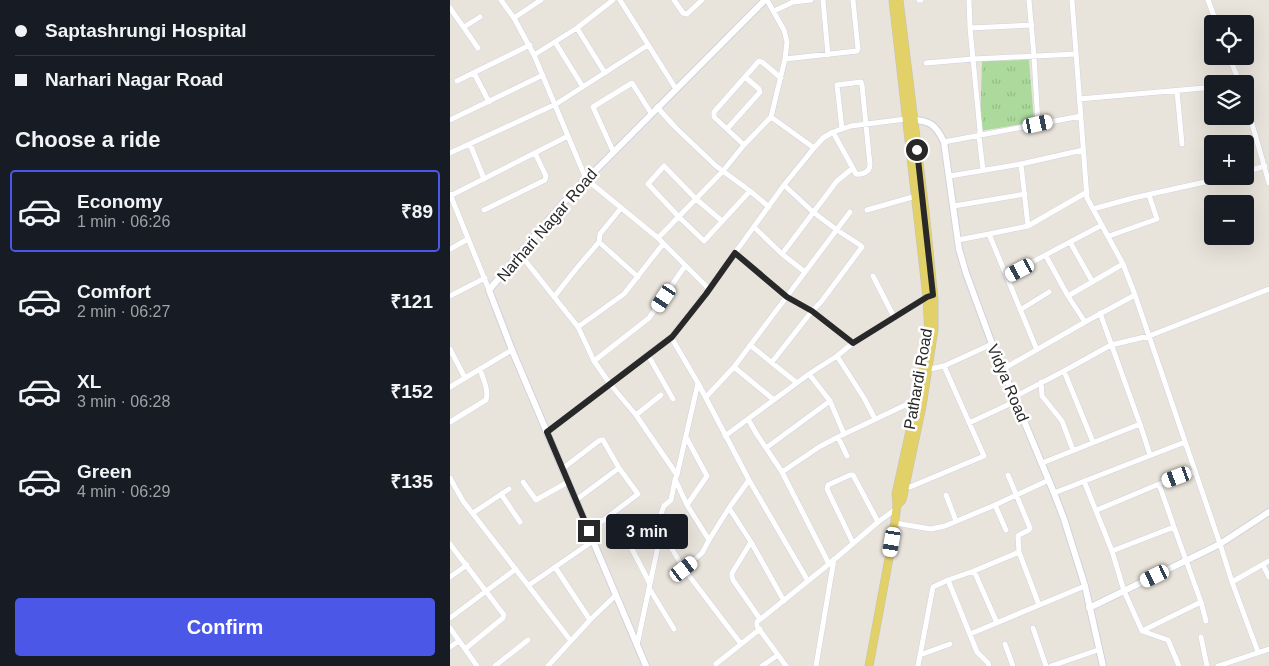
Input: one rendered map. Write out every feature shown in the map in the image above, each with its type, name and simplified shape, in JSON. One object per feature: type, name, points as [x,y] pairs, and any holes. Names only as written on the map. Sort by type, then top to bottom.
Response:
[{"type":"main road","name":"Pathardi Road","points":[[869,666],[895,523],[896,494],[902,486],[926,370],[929,334],[930,296],[916,196],[910,120],[893,0]]},
{"type":"main road","points":[[899,0],[910,120],[925,211],[930,296]]},
{"type":"street","points":[[502,0],[530,45],[586,179],[658,238],[709,289]]},
{"type":"street","points":[[514,18],[541,0]]},
{"type":"street","points":[[534,55],[577,28],[613,0]]},
{"type":"street","points":[[620,0],[676,89]]},
{"type":"street","points":[[674,0],[683,12],[687,14],[702,0]]},
{"type":"street","points":[[774,11],[793,2],[811,0]]},
{"type":"street","points":[[823,0],[828,55]]},
{"type":"street","points":[[785,59],[855,52],[858,50],[853,0]]},
{"type":"street","points":[[969,0],[983,170]]},
{"type":"street","points":[[1029,0],[1038,124]]},
{"type":"street","points":[[1072,0],[1087,198],[1123,264],[1232,582],[1258,652]]},
{"type":"street","points":[[1208,0],[1214,15]]},
{"type":"street","points":[[658,238],[723,171],[744,145],[771,117],[781,78],[787,42],[774,11],[763,1]]},
{"type":"street","name":"Narhari Nagar Road","points":[[646,666],[512,350],[489,290],[562,204],[763,1]]},
{"type":"street","points":[[450,8],[478,48]]},
{"type":"street","points":[[464,27],[480,16]]},
{"type":"street","points":[[970,28],[1032,25]]},
{"type":"street","points":[[577,28],[605,72]]},
{"type":"street","points":[[555,42],[583,87]]},
{"type":"street","points":[[450,153],[556,104],[648,44]]},
{"type":"street","points":[[457,81],[530,45]]},
{"type":"street","points":[[926,63],[1076,54]]},
{"type":"street","points":[[744,145],[714,117],[714,112],[758,62],[760,61],[781,78]]},
{"type":"street","points":[[474,73],[489,102]]},
{"type":"street","points":[[450,120],[543,75]]},
{"type":"street","points":[[727,129],[760,92],[745,77]]},
{"type":"street","points":[[613,151],[592,108],[632,83],[654,110],[716,166],[769,207]]},
{"type":"street","points":[[833,132],[856,174],[865,173],[870,168],[862,83],[837,86],[842,129]]},
{"type":"street","points":[[1079,99],[1204,88]]},
{"type":"street","points":[[1178,91],[1182,144]]},
{"type":"street","points":[[944,142],[1080,116]]},
{"type":"street","points":[[771,117],[814,148]]},
{"type":"street","points":[[547,432],[672,337],[784,185],[824,138],[842,129],[866,124],[910,120]]},
{"type":"street","name":"Vidya Road","points":[[910,120],[924,121],[933,125],[944,142],[958,240],[966,273],[992,344],[1049,480],[1072,543],[1103,666]]},
{"type":"street","points":[[1253,125],[1269,183]]},
{"type":"street","points":[[489,290],[450,195],[568,136]]},
{"type":"street","points":[[470,144],[484,179]]},
{"type":"street","points":[[950,176],[1021,164],[1083,150]]},
{"type":"street","points":[[484,210],[546,180],[546,176],[535,153]]},
{"type":"street","points":[[1021,164],[1028,226]]},
{"type":"street","points":[[722,221],[696,199],[664,166],[648,184],[704,241],[750,191]]},
{"type":"street","points":[[1254,169],[1265,166]]},
{"type":"street","points":[[782,254],[836,181],[853,168]]},
{"type":"street","points":[[1093,209],[1204,183]]},
{"type":"street","points":[[772,362],[862,249],[860,245],[813,212],[784,185]]},
{"type":"street","points":[[958,240],[1028,226],[1087,192]]},
{"type":"street","points":[[954,206],[1025,194]]},
{"type":"street","points":[[1109,236],[1157,219],[1148,195]]},
{"type":"street","points":[[867,210],[916,196]]},
{"type":"street","points":[[554,297],[599,242],[600,234],[621,208]]},
{"type":"street","points":[[706,397],[734,367],[850,212]]},
{"type":"street","points":[[1006,276],[1102,225]]},
{"type":"street","points":[[754,227],[782,254],[805,272]]},
{"type":"street","points":[[989,234],[1037,350]]},
{"type":"street","points":[[450,249],[468,239]]},
{"type":"street","points":[[599,242],[638,277]]},
{"type":"street","points":[[1070,242],[1092,281]]},
{"type":"street","points":[[578,327],[620,298],[663,244]]},
{"type":"street","points":[[735,253],[787,297],[812,311],[853,343]]},
{"type":"street","points":[[520,254],[578,327],[594,361],[636,415],[676,477],[687,505],[709,540]]},
{"type":"street","points":[[1046,256],[1085,322]]},
{"type":"street","points":[[1068,296],[1123,264]]},
{"type":"street","points":[[594,361],[649,318],[685,266]]},
{"type":"street","points":[[873,276],[894,317]]},
{"type":"street","points":[[450,296],[484,278]]},
{"type":"street","points":[[969,423],[1111,345],[1149,336],[1269,289]]},
{"type":"street","points":[[1020,310],[1048,292]]},
{"type":"street","points":[[725,436],[853,343],[930,296]]},
{"type":"street","points":[[1003,369],[1100,313],[1135,296]]},
{"type":"street","points":[[1100,313],[1150,455]]},
{"type":"street","points":[[672,337],[698,382],[749,480],[808,582]]},
{"type":"street","points":[[926,370],[944,366],[992,344]]},
{"type":"street","points":[[750,345],[797,383]]},
{"type":"street","points":[[450,387],[512,350]]},
{"type":"street","points":[[451,353],[465,378]]},
{"type":"street","points":[[648,355],[673,398]]},
{"type":"street","points":[[837,356],[864,398],[875,420]]},
{"type":"street","points":[[902,486],[910,487],[984,456],[944,366]]},
{"type":"street","points":[[734,367],[774,400]]},
{"type":"street","points":[[450,422],[486,400],[488,396],[487,389],[480,369]]},
{"type":"street","points":[[1064,371],[1093,442]]},
{"type":"street","points":[[809,374],[830,401],[844,434]]},
{"type":"street","points":[[674,628],[649,586],[630,543],[657,524],[664,506],[671,500],[698,382]]},
{"type":"street","points":[[1041,382],[1042,396],[1062,421],[1073,450]]},
{"type":"street","points":[[636,415],[661,395]]},
{"type":"street","points":[[782,472],[819,447],[920,399]]},
{"type":"street","points":[[766,448],[830,401]]},
{"type":"street","points":[[748,419],[782,472],[829,564]]},
{"type":"street","points":[[1042,463],[1140,424]]},
{"type":"street","points":[[686,436],[707,476],[687,505]]},
{"type":"street","points":[[838,437],[847,456]]},
{"type":"street","points":[[562,469],[602,440],[605,441],[619,468],[638,494],[589,531]]},
{"type":"street","points":[[1054,493],[1185,442]]},
{"type":"street","points":[[576,500],[619,468]]},
{"type":"street","points":[[1097,510],[1195,471]]},
{"type":"street","points":[[854,543],[827,489],[828,485],[853,475],[878,522]]},
{"type":"street","points":[[1008,475],[1030,528],[1018,536],[1019,552],[1039,605]]},
{"type":"street","points":[[450,478],[463,501],[571,641]]},
{"type":"street","points":[[684,569],[699,556],[749,480]]},
{"type":"street","points":[[895,523],[931,530],[995,505],[1049,480]]},
{"type":"street","points":[[1084,480],[1112,551],[1124,591],[1142,630],[1168,640],[1179,666]]},
{"type":"street","points":[[523,482],[536,500],[568,482]]},
{"type":"street","points":[[1159,484],[1202,602],[1206,621]]},
{"type":"street","points":[[473,513],[509,489]]},
{"type":"street","points":[[501,494],[520,522]]},
{"type":"street","points":[[946,495],[956,521]]},
{"type":"street","points":[[995,505],[1006,530]]},
{"type":"street","points":[[786,666],[757,625],[760,619],[808,582],[896,507]]},
{"type":"street","points":[[730,508],[784,601]]},
{"type":"street","points":[[1089,608],[1220,544],[1269,512]]},
{"type":"street","points":[[657,524],[684,569],[741,644]]},
{"type":"street","points":[[1112,551],[1174,527]]},
{"type":"street","points":[[637,645],[661,532]]},
{"type":"street","points":[[529,585],[593,541]]},
{"type":"street","points":[[751,542],[732,573],[732,577],[760,619]]},
{"type":"street","points":[[450,544],[504,613],[504,617],[465,649]]},
{"type":"street","points":[[918,666],[932,587],[1019,552]]},
{"type":"street","points":[[816,666],[834,559]]},
{"type":"street","points":[[1232,582],[1269,562]]},
{"type":"street","points":[[450,577],[467,565]]},
{"type":"street","points":[[1263,565],[1269,577]]},
{"type":"street","points":[[555,568],[590,620]]},
{"type":"street","points":[[450,618],[516,569]]},
{"type":"street","points":[[974,571],[997,623]]},
{"type":"street","points":[[948,580],[977,652],[989,666]]},
{"type":"street","points":[[970,634],[1084,586]]},
{"type":"street","points":[[548,666],[616,595]]},
{"type":"street","points":[[1142,630],[1202,602]]},
{"type":"street","points":[[450,628],[477,666]]},
{"type":"street","points":[[1033,628],[1046,666]]},
{"type":"street","points":[[716,664],[760,629]]},
{"type":"street","points":[[1201,637],[1208,666]]},
{"type":"street","points":[[495,666],[528,640]]},
{"type":"street","points":[[450,647],[459,641]]},
{"type":"street","points":[[920,655],[950,644]]},
{"type":"street","points":[[1005,644],[1013,666]]},
{"type":"street","points":[[1218,666],[1269,648]]},
{"type":"street","points":[[1051,666],[1098,650]]},
{"type":"street","points":[[762,666],[778,654]]},
{"type":"green space","points":[[1029,60],[1034,122],[980,131],[982,61]]},
{"type":"route","points":[[589,531],[547,432],[672,337],[735,253],[787,297],[812,311],[853,343],[933,295],[917,150]]}]
